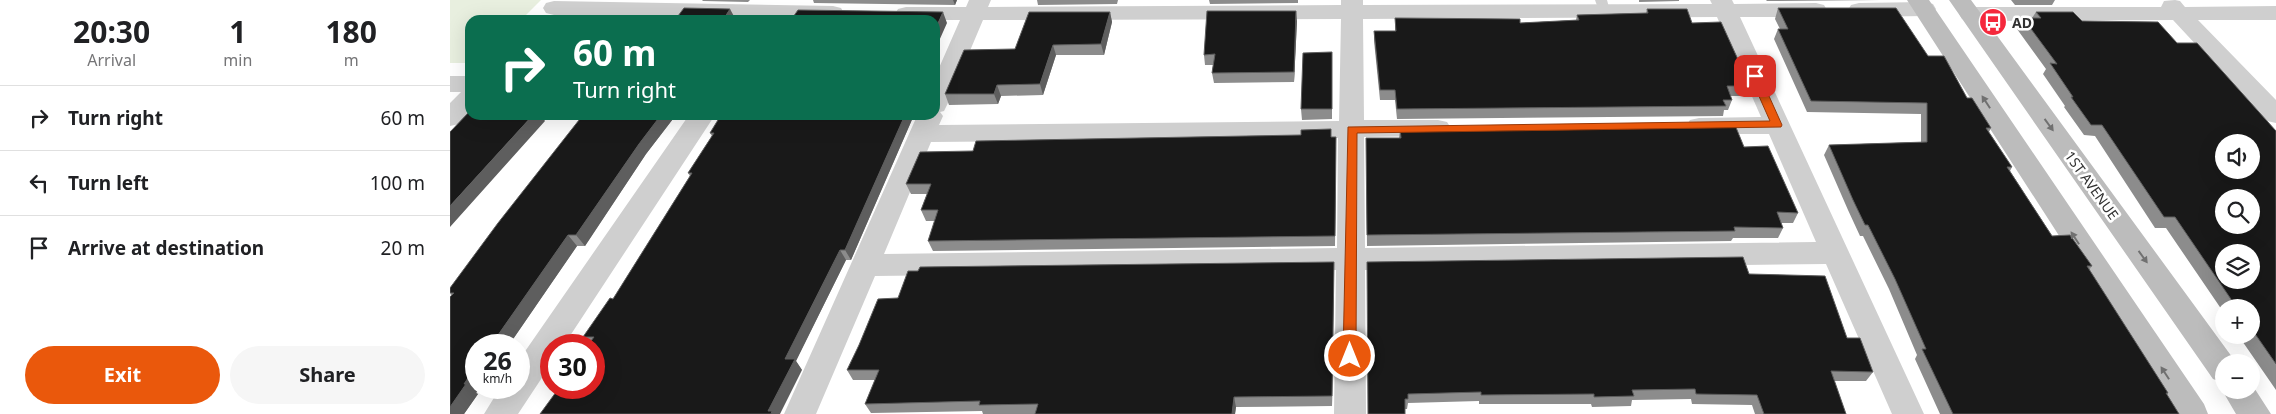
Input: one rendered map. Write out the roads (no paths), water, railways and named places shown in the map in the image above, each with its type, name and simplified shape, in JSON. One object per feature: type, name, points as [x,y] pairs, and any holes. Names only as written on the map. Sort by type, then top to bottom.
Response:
[{"type":"main road","points":[[1922,5],[2192,414]]},
{"type":"main road","name":"1ST AVENUE","points":[[1965,7],[2215,357]]},
{"type":"main road","points":[[2244,399],[2255,414]]},
{"type":"street","points":[[1724,5],[1908,414]]},
{"type":"street","points":[[887,13],[977,7],[1922,5]]},
{"type":"street","points":[[1350,414],[1352,6]]},
{"type":"street","points":[[940,93],[977,7]]},
{"type":"street","points":[[1965,7],[2173,7],[2276,13]]},
{"type":"street","points":[[2173,7],[2276,115]]},
{"type":"street","points":[[553,9],[858,13]]},
{"type":"street","points":[[450,84],[465,84]]},
{"type":"street","points":[[450,118],[465,102]]},
{"type":"street","points":[[530,369],[699,120]]},
{"type":"street","points":[[800,414],[927,125],[1351,129],[1460,128]]},
{"type":"street","points":[[1678,126],[1777,125]]},
{"type":"street","points":[[865,265],[1835,253]]},
{"type":"street","points":[[500,414],[510,399]]},
{"type":"place","name":"AD","points":[[1993,22]]}]
